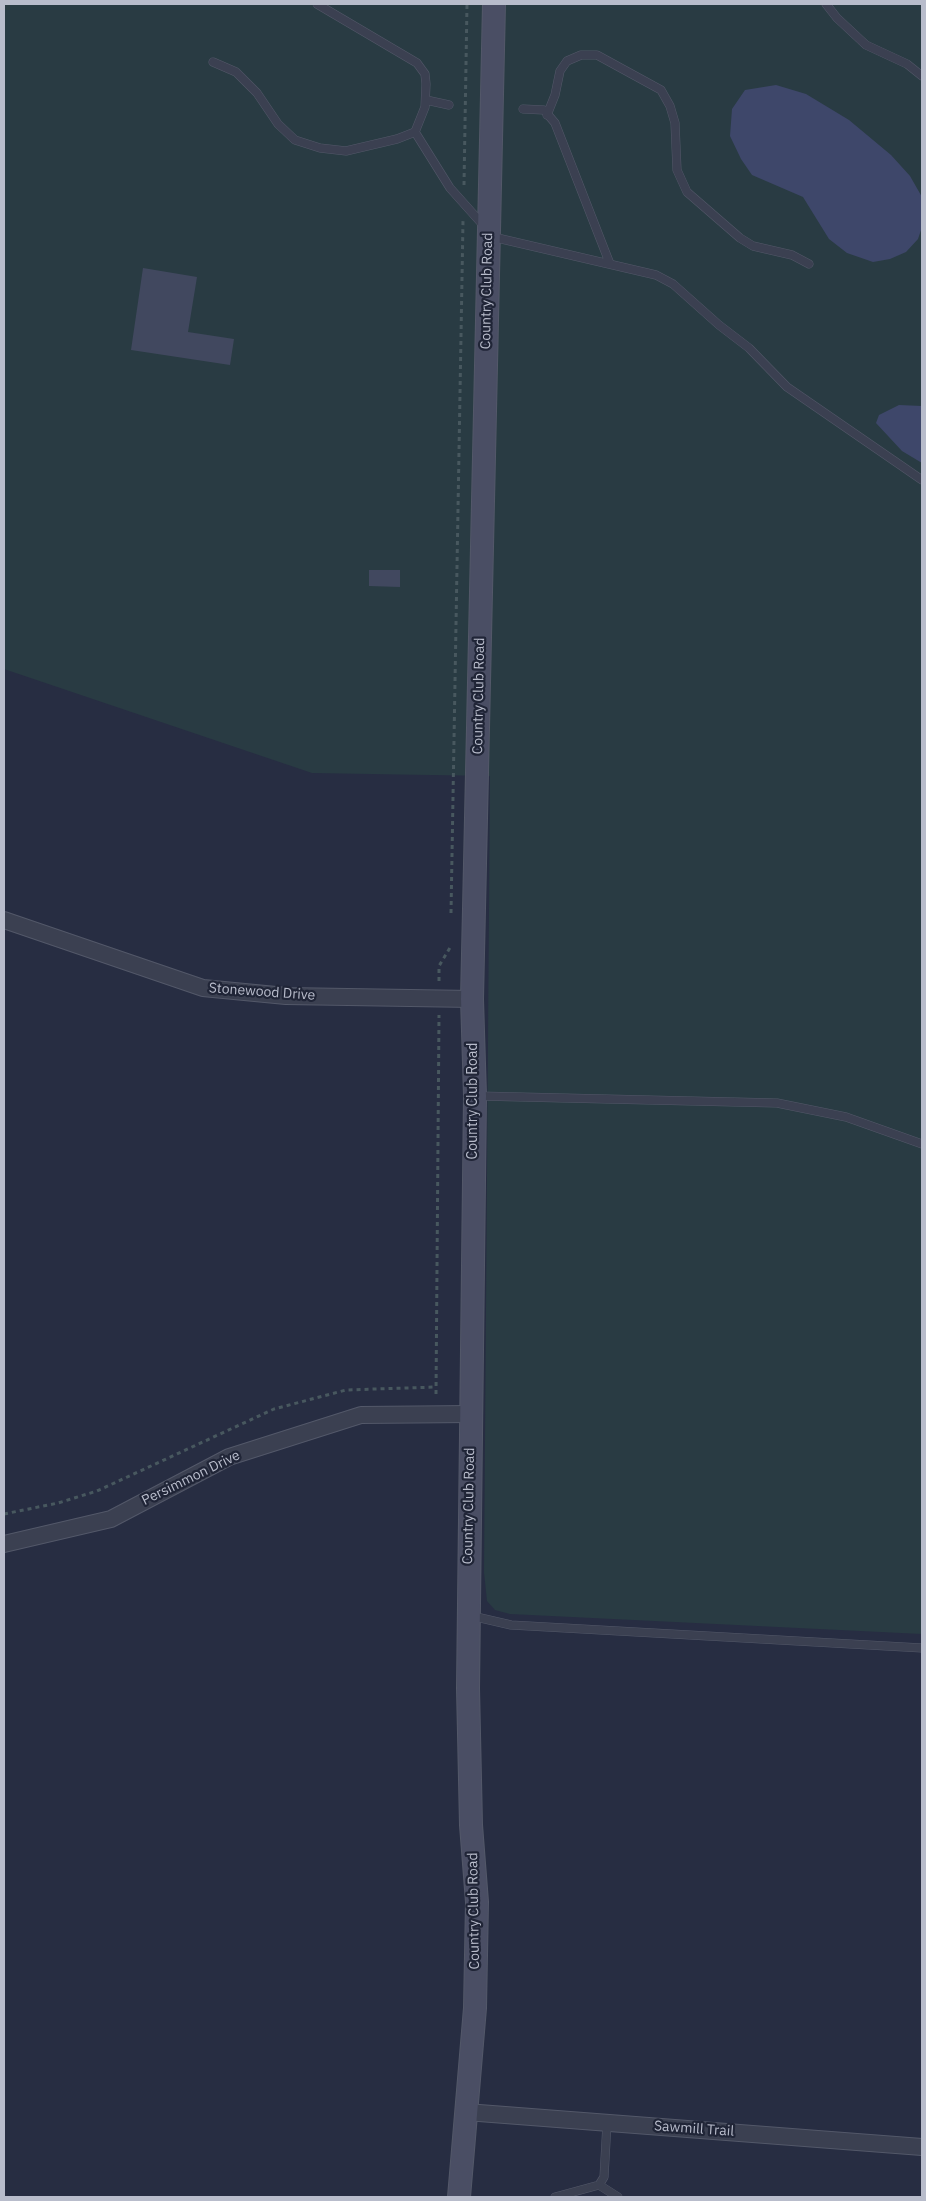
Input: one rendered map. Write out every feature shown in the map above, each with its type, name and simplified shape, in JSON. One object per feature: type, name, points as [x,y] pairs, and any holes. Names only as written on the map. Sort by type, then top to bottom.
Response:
[{"type":"street","name":"Country Club Road","points":[[459,2197],[475,2008],[477,1902],[470,1807],[468,1688],[475,1096],[472,999],[494,4]]},
{"type":"street","name":"Stonewood Drive","points":[[4,920],[203,988],[286,996],[472,999]]},
{"type":"street","name":"Persimmon Drive","points":[[4,1544],[111,1519],[229,1457],[361,1416],[470,1414]]},
{"type":"street","name":"Sawmill Trail","points":[[466,2112],[922,2147]]},
{"type":"lane","points":[[213,62],[236,72],[257,93],[278,124],[295,140],[320,148],[346,150],[397,139],[415,132],[421,121],[426,100],[425,74],[417,64],[317,4]]},
{"type":"lane","points":[[826,4],[837,18],[866,45],[907,64],[922,76]]},
{"type":"lane","points":[[548,114],[555,95],[560,71],[567,61],[581,55],[597,55],[661,90],[670,106],[675,123],[677,170],[687,192],[740,238],[753,246],[792,255],[809,264]]},
{"type":"lane","points":[[426,100],[449,105]]},
{"type":"lane","points":[[523,109],[544,110],[555,122],[610,264]]},
{"type":"lane","points":[[415,132],[450,188],[494,239],[656,275],[673,284],[719,325],[749,348],[787,388],[922,480]]},
{"type":"lane","points":[[475,1096],[777,1103],[846,1117],[922,1144]]},
{"type":"lane","points":[[470,1616],[511,1625],[922,1648]]},
{"type":"lane","points":[[555,2197],[599,2185],[604,2177],[606,2123]]},
{"type":"lane","points":[[599,2185],[618,2197]]},
{"type":"path","points":[[451,918],[467,4]]},
{"type":"path","points":[[436,1394],[439,966],[451,948],[451,938]]},
{"type":"shaded area","points":[[4,4],[922,4],[922,1634],[510,1614],[495,1610],[487,1601],[484,1572],[490,776],[312,773],[4,669]]},
{"type":"water","points":[[776,85],[806,94],[849,120],[891,155],[910,176],[922,197],[922,227],[918,239],[906,252],[890,259],[873,262],[847,253],[829,239],[803,197],[752,175],[741,159],[730,136],[732,109],[745,90]]},
{"type":"water","points":[[899,405],[922,406],[922,463],[902,451],[876,423],[879,415]]},
{"type":"building","points":[[143,268],[197,277],[188,332],[234,339],[230,365],[131,350]]},
{"type":"building","points":[[369,570],[400,570],[400,587],[369,586]]}]
